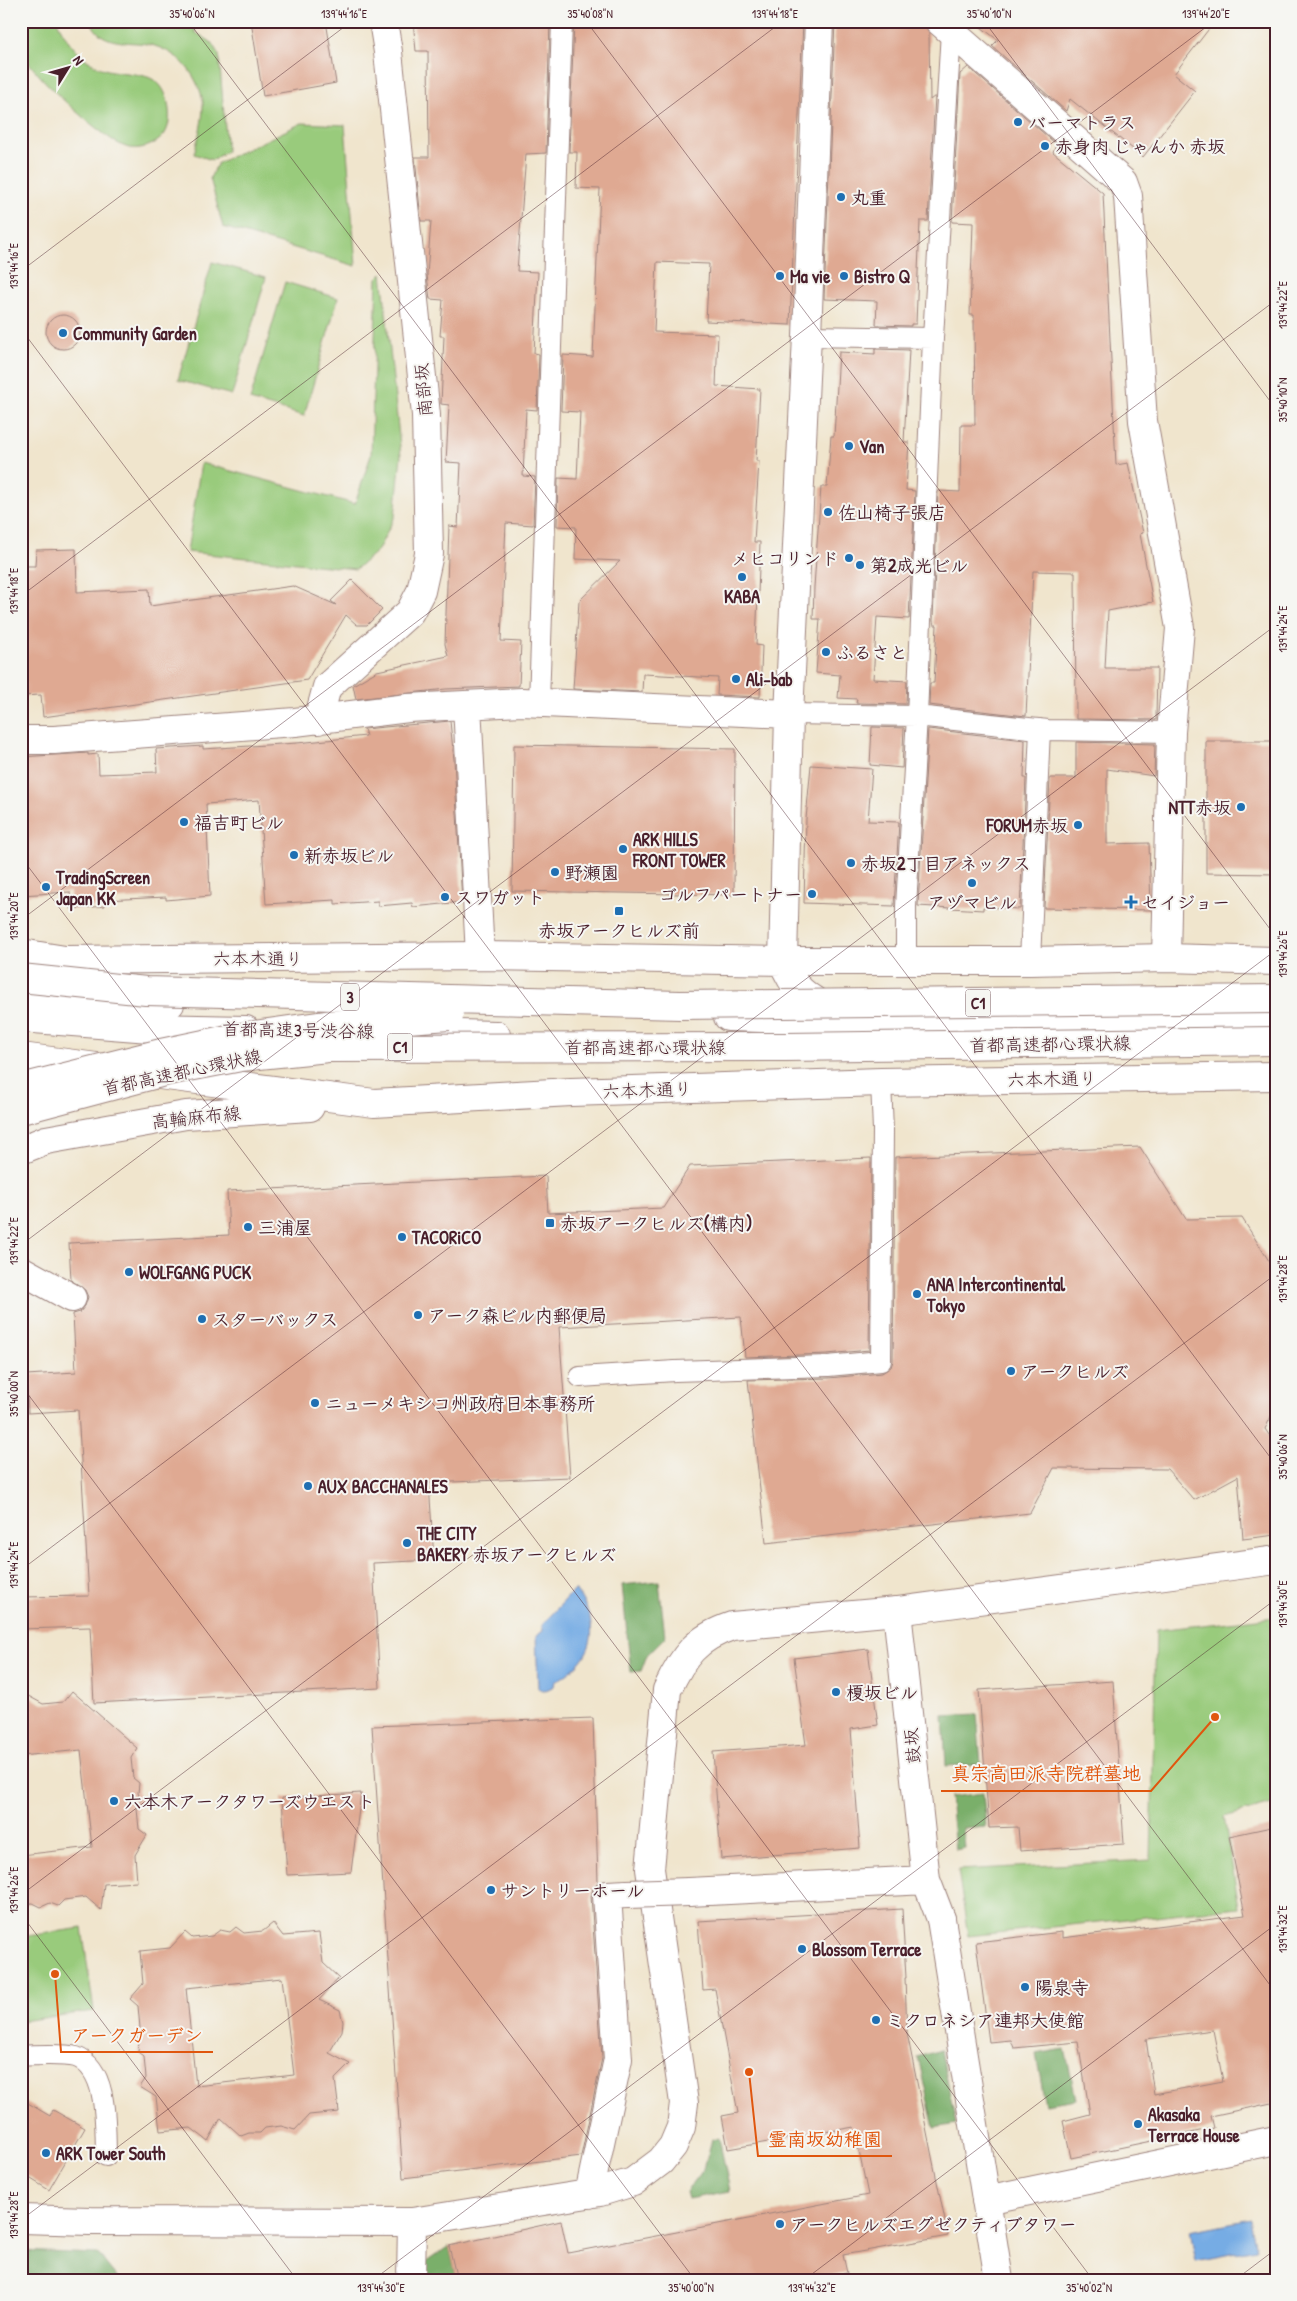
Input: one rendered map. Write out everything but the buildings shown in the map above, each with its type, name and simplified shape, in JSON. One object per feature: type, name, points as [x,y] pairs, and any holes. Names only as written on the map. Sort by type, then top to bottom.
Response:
[{"type":"main road","name":"南部坂","points":[[318,720],[327,687],[410,612],[422,591],[429,554],[426,415],[388,52],[383,21]]},
{"type":"main road","points":[[819,21],[807,336],[789,714],[783,961],[790,979],[804,996],[852,1021],[896,1036],[1176,1035],[1264,1076]]},
{"type":"main road","points":[[945,26],[1124,182],[1128,196],[1143,421],[1180,628],[1171,732],[1166,958]]},
{"type":"main road","points":[[21,740],[64,739],[318,720],[408,708],[539,702],[789,714]]},
{"type":"main road","points":[[467,705],[480,956]]},
{"type":"main road","name":"六本木通り","points":[[21,953],[65,960],[480,956],[783,961],[1030,961],[1166,958],[1276,961]]},
{"type":"main road","points":[[21,985],[65,960]]},
{"type":"main road","name":"首都高速都心環状線","points":[[21,978],[146,991],[680,1005]]},
{"type":"main road","name":"首都高速都心環状線","points":[[21,1088],[233,1038],[325,1025],[420,1017],[680,1005],[1276,999]]},
{"type":"main road","points":[[21,1001],[852,1021],[1276,1026]]},
{"type":"main road","name":"首都高速3号渋谷線","points":[[21,1018],[150,1028],[413,1032],[785,1047]]},
{"type":"main road","points":[[794,1019],[850,1034],[872,1055],[881,1082]]},
{"type":"main road","name":"首都高速都心環状線","points":[[21,1110],[168,1071],[241,1057],[328,1048],[785,1047],[1276,1041]]},
{"type":"main road","name":"六本木通り","points":[[21,1057],[374,1103],[571,1092],[881,1082],[1264,1076]]},
{"type":"main road","name":"高輪麻布線","points":[[21,1150],[46,1140],[186,1114],[374,1103]]},
{"type":"main road","points":[[21,1270],[72,1298]]},
{"type":"main road","points":[[21,2219],[412,2222],[589,2194],[632,2182],[647,2173],[661,2161],[673,2146],[681,2127],[684,2103],[650,1869],[668,1690],[680,1664],[694,1646],[712,1633],[732,1626],[897,1611],[1276,1560]]},
{"type":"main road","name":"鼓坂","points":[[897,1611],[926,1880],[941,1919],[999,2280]]},
{"type":"main road","points":[[589,2194],[618,2059],[607,1895],[926,1880]]},
{"type":"main road","points":[[986,2200],[1276,2140]]},
{"type":"main road","points":[[411,2280],[412,2222]]},
{"type":"lane","points":[[539,702],[562,21]]},
{"type":"lane","points":[[906,961],[906,907],[917,716],[945,26]]},
{"type":"lane","points":[[807,336],[933,338]]},
{"type":"lane","points":[[789,714],[917,716],[1040,729],[1171,732]]},
{"type":"lane","points":[[1030,961],[1040,729]]},
{"type":"lane","points":[[580,1378],[675,1371],[828,1366],[881,1360],[883,1130],[881,1082]]},
{"type":"lane","points":[[21,2056],[76,2058],[92,2070],[103,2097],[106,2156]]},
{"type":"green space","points":[[22,21],[57,21],[72,45],[93,64],[117,72],[151,78],[159,84],[166,94],[169,110],[169,123],[164,135],[151,145],[131,148],[116,142],[101,132],[51,88],[26,59],[21,49],[21,42],[25,39],[21,31]]},
{"type":"green space","points":[[91,21],[196,21],[195,32],[211,42],[219,55],[227,151],[212,160],[194,154],[201,124],[203,101],[193,76],[179,59],[168,51],[154,46],[115,41],[107,38],[95,29]]},
{"type":"green space","points":[[302,123],[345,125],[356,266],[223,227],[210,178],[218,163]]},
{"type":"green space","points":[[212,262],[266,277],[232,395],[178,380]]},
{"type":"green space","points":[[382,273],[401,456],[395,516],[378,550],[356,569],[187,552],[201,463],[355,504],[371,455],[377,278]]},
{"type":"green space","points":[[285,282],[338,298],[304,416],[250,400]]},
{"type":"green space","points":[[659,1581],[665,1637],[647,1655],[641,1671],[631,1672],[622,1585]]},
{"type":"green space","points":[[1276,1617],[1276,1803],[1224,1817],[1239,1907],[968,1936],[958,1870],[1151,1860],[1156,1630]]},
{"type":"green space","points":[[977,1714],[981,1764],[946,1766],[943,1716]]},
{"type":"green space","points":[[983,1793],[986,1827],[963,1829],[965,1848],[955,1850],[950,1797]]},
{"type":"green space","points":[[82,1928],[94,2011],[21,2021],[21,1937]]},
{"type":"green space","points":[[1065,2049],[1076,2099],[1045,2104],[1036,2054]]},
{"type":"green space","points":[[941,2050],[956,2124],[934,2128],[918,2057]]},
{"type":"green space","points":[[719,2138],[730,2191],[688,2199],[686,2192],[704,2169],[712,2139]]},
{"type":"green space","points":[[449,2246],[457,2280],[422,2280],[422,2265]]},
{"type":"green space","points":[[21,2251],[98,2254],[119,2280],[21,2280]]},
{"type":"water","points":[[575,1589],[584,1603],[589,1616],[592,1629],[590,1641],[579,1663],[555,1682],[554,1686],[546,1690],[540,1689],[538,1688],[536,1636],[543,1631],[542,1625]]},
{"type":"water","points":[[1250,2219],[1256,2249],[1196,2261],[1190,2231]]},
{"type":"place","name":"バーマトラス","points":[[1018,122]]},
{"type":"place","name":"赤身肉 じゃんか 赤坂","points":[[1045,146]]},
{"type":"place","name":"丸重","points":[[841,197]]},
{"type":"place","name":"Ma vie","points":[[780,276]]},
{"type":"place","name":"Bistro Q","points":[[844,276]]},
{"type":"place","name":"Community Garden","points":[[63,333]]},
{"type":"place","name":"Van","points":[[849,446]]},
{"type":"place","name":"佐山椅子張店","points":[[828,512]]},
{"type":"place","name":"メヒコリンド","points":[[849,558]]},
{"type":"place","name":"第2成光ビル","points":[[860,565]]},
{"type":"place","name":"KABA","points":[[742,577]]},
{"type":"place","name":"ふるさと","points":[[826,652]]},
{"type":"place","name":"Ali-bab","points":[[736,679]]},
{"type":"place","name":"NTT赤坂","points":[[1241,807]]},
{"type":"place","name":"福吉町ビル","points":[[184,822]]},
{"type":"place","name":"FORUM赤坂","points":[[1078,825]]},
{"type":"place","name":"ARK HILLS FRONT TOWER","points":[[623,849]]},
{"type":"place","name":"新赤坂ビル","points":[[294,855]]},
{"type":"place","name":"赤坂2丁目アネックス","points":[[851,863]]},
{"type":"place","name":"野瀬園","points":[[555,872]]},
{"type":"place","name":"アヅマビル","points":[[972,883]]},
{"type":"place","name":"TradingScreen Japan KK","points":[[46,887]]},
{"type":"place","name":"ゴルフパートナー","points":[[812,894]]},
{"type":"place","name":"スワガット","points":[[445,897]]},
{"type":"place","name":"セイジョー","points":[[1131,902]]},
{"type":"place","name":"赤坂アークヒルズ前","points":[[619,911]]},
{"type":"place","name":"赤坂アークヒルズ(構内)","points":[[550,1223]]},
{"type":"place","name":"三浦屋","points":[[248,1227]]},
{"type":"place","name":"TACORiCO","points":[[402,1237]]},
{"type":"place","name":"WOLFGANG PUCK","points":[[129,1272]]},
{"type":"place","name":"ANA Intercontinental Tokyo","points":[[917,1294]]},
{"type":"place","name":"アーク森ビル内郵便局","points":[[418,1315]]},
{"type":"place","name":"スターバックス","points":[[202,1319]]},
{"type":"place","name":"アークヒルズ","points":[[1011,1371]]},
{"type":"place","name":"ニューメキシコ州政府日本事務所","points":[[315,1403]]},
{"type":"place","name":"AUX BACCHANALES","points":[[308,1486]]},
{"type":"place","name":"THE CITY BAKERY 赤坂アークヒルズ","points":[[407,1543]]},
{"type":"place","name":"榎坂ビル","points":[[836,1692]]},
{"type":"place","name":"真宗高田派寺院群墓地","points":[[1215,1717]]},
{"type":"place","name":"六本木アークタワーズウエスト","points":[[114,1801]]},
{"type":"place","name":"サントリーホール","points":[[491,1890]]},
{"type":"place","name":"Blossom Terrace","points":[[802,1949]]},
{"type":"place","name":"アークガーデン","points":[[55,1974]]},
{"type":"place","name":"陽泉寺","points":[[1025,1987]]},
{"type":"place","name":"ミクロネシア連邦大使館","points":[[876,2020]]},
{"type":"place","name":"霊南坂幼稚園","points":[[749,2072]]},
{"type":"place","name":"Akasaka Terrace House","points":[[1138,2124]]},
{"type":"place","name":"ARK Tower South","points":[[46,2153]]},
{"type":"place","name":"アークヒルズエグゼクティブタワー","points":[[780,2224]]}]
